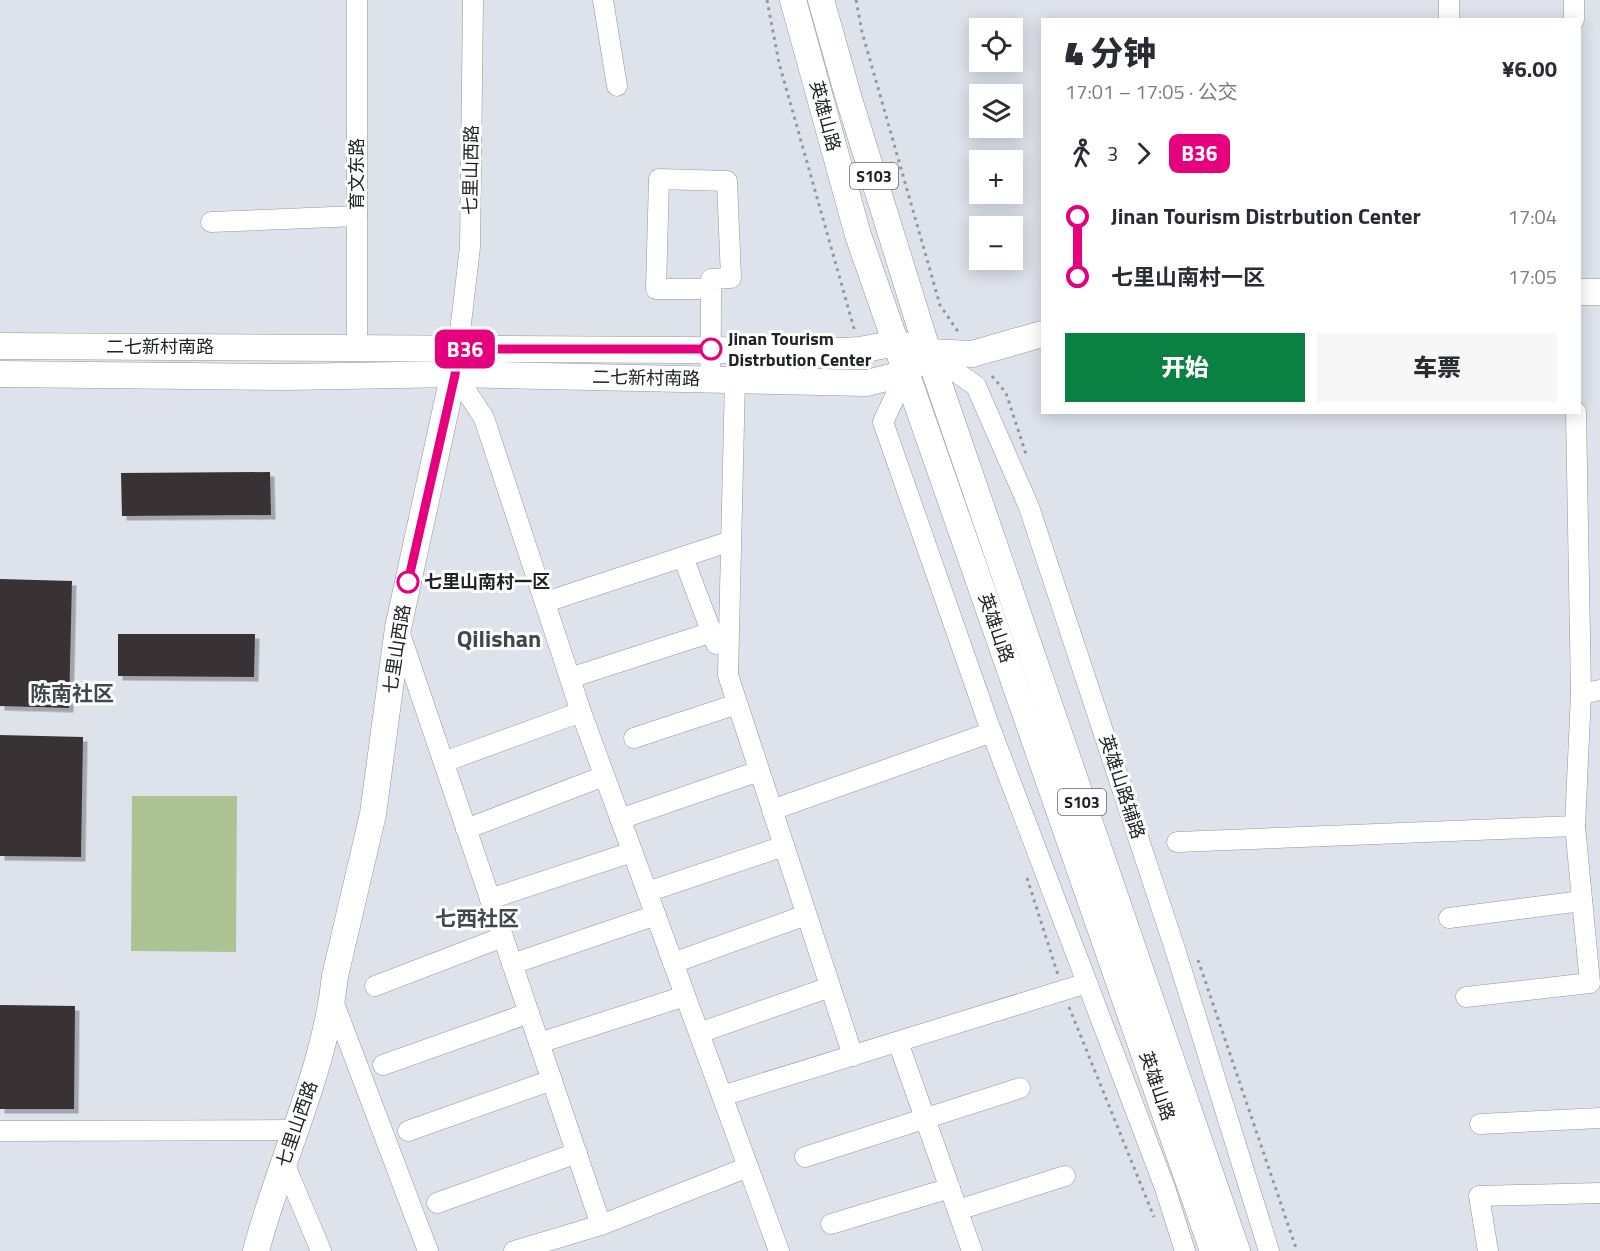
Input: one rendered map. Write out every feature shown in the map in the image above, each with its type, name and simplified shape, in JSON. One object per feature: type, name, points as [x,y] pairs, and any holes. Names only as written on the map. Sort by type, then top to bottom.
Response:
[{"type":"main road","name":"英雄山路","points":[[794,0],[858,235],[1213,1251]]},
{"type":"main road","name":"英雄山路","points":[[821,0],[849,99],[928,352],[1237,1251]]},
{"type":"main road","points":[[1581,292],[1600,292]]},
{"type":"main road","name":"二七新村南路","points":[[0,346],[860,350],[896,343],[928,352],[972,354],[1041,334]]},
{"type":"main road","name":"七里山西路","points":[[256,1251],[309,1094],[333,1001],[335,976],[373,814],[398,628],[455,375],[458,349]]},
{"type":"main road","points":[[906,374],[928,352]]},
{"type":"main road","name":"二七新村南路","points":[[0,374],[455,375],[867,383],[906,374]]},
{"type":"street","name":"育文东路","points":[[357,0],[357,348]]},
{"type":"street","name":"七里山西路","points":[[458,349],[470,247],[473,0]]},
{"type":"street","points":[[603,0],[617,86]]},
{"type":"street","points":[[1449,0],[1449,18]]},
{"type":"street","points":[[1574,0],[1574,18]]},
{"type":"street","points":[[710,379],[711,349],[711,289],[711,279],[731,278],[728,182],[659,179],[656,289],[711,289]]},
{"type":"street","points":[[211,222],[357,216]]},
{"type":"street","name":"英雄山路辅路","points":[[928,352],[976,386],[1029,507],[1174,946],[1269,1251]]},
{"type":"street","points":[[906,374],[883,422],[992,732],[1165,1188],[1185,1251]]},
{"type":"street","points":[[455,375],[484,418],[581,712],[779,1251]]},
{"type":"street","points":[[728,675],[735,380]]},
{"type":"street","points":[[1466,997],[1590,983],[1575,826],[1590,692],[1576,414]]},
{"type":"street","points":[[546,602],[731,541]]},
{"type":"street","points":[[684,557],[728,675],[853,1056]]},
{"type":"street","points":[[398,628],[602,1225]]},
{"type":"street","points":[[570,678],[712,632]]},
{"type":"street","points":[[634,738],[737,704]]},
{"type":"street","points":[[444,762],[581,712]]},
{"type":"street","points":[[772,810],[992,732]]},
{"type":"street","points":[[620,819],[759,771]]},
{"type":"street","points":[[466,829],[604,776]]},
{"type":"street","points":[[1177,842],[1575,826]]},
{"type":"street","points":[[647,892],[784,846]]},
{"type":"street","points":[[490,899],[632,852]]},
{"type":"street","points":[[1449,918],[1582,901]]},
{"type":"street","points":[[513,964],[656,915]]},
{"type":"street","points":[[673,963],[806,915]]},
{"type":"street","points":[[375,986],[503,937]]},
{"type":"street","points":[[722,1096],[1087,983]]},
{"type":"street","points":[[699,1034],[830,987]]},
{"type":"street","points":[[539,1043],[685,996]]},
{"type":"street","points":[[333,1001],[428,1251]]},
{"type":"street","points":[[383,1065],[529,1012]]},
{"type":"street","points":[[898,1042],[972,1251]]},
{"type":"street","points":[[408,1131],[552,1080]]},
{"type":"street","points":[[805,1157],[1020,1089]]},
{"type":"street","points":[[1480,1124],[1600,1118]]},
{"type":"street","points":[[0,1131],[295,1130]]},
{"type":"street","points":[[437,1203],[577,1153]]},
{"type":"street","points":[[284,1163],[321,1251]]},
{"type":"street","points":[[514,1251],[602,1225],[748,1167]]},
{"type":"street","points":[[958,1210],[1065,1176]]},
{"type":"street","points":[[831,1224],[950,1188]]},
{"type":"street","points":[[1488,1251],[1479,1196],[1600,1193]]},
{"type":"green space","points":[[132,796],[237,796],[236,952],[131,951]]},
{"type":"building","points":[[270,472],[271,515],[122,516],[121,473]]},
{"type":"building","points":[[0,579],[72,581],[69,708],[0,706]]},
{"type":"building","points":[[118,634],[255,634],[254,677],[118,676]]},
{"type":"building","points":[[0,735],[83,737],[81,857],[0,856]]},
{"type":"building","points":[[0,1005],[75,1006],[74,1109],[0,1109]]},
{"type":"bus line","name":"B36","points":[[408,582],[455,375],[458,349],[711,349]]},
{"type":"place","name":"Jinan Tourism Distrbution Center","points":[[711,349]]},
{"type":"place","name":"七里山南村一区","points":[[408,582]]},
{"type":"district","name":"Qilishan","points":[[499,639]]},
{"type":"district","name":"陈南社区","points":[[72,694]]},
{"type":"district","name":"七西社区","points":[[477,919]]}]
